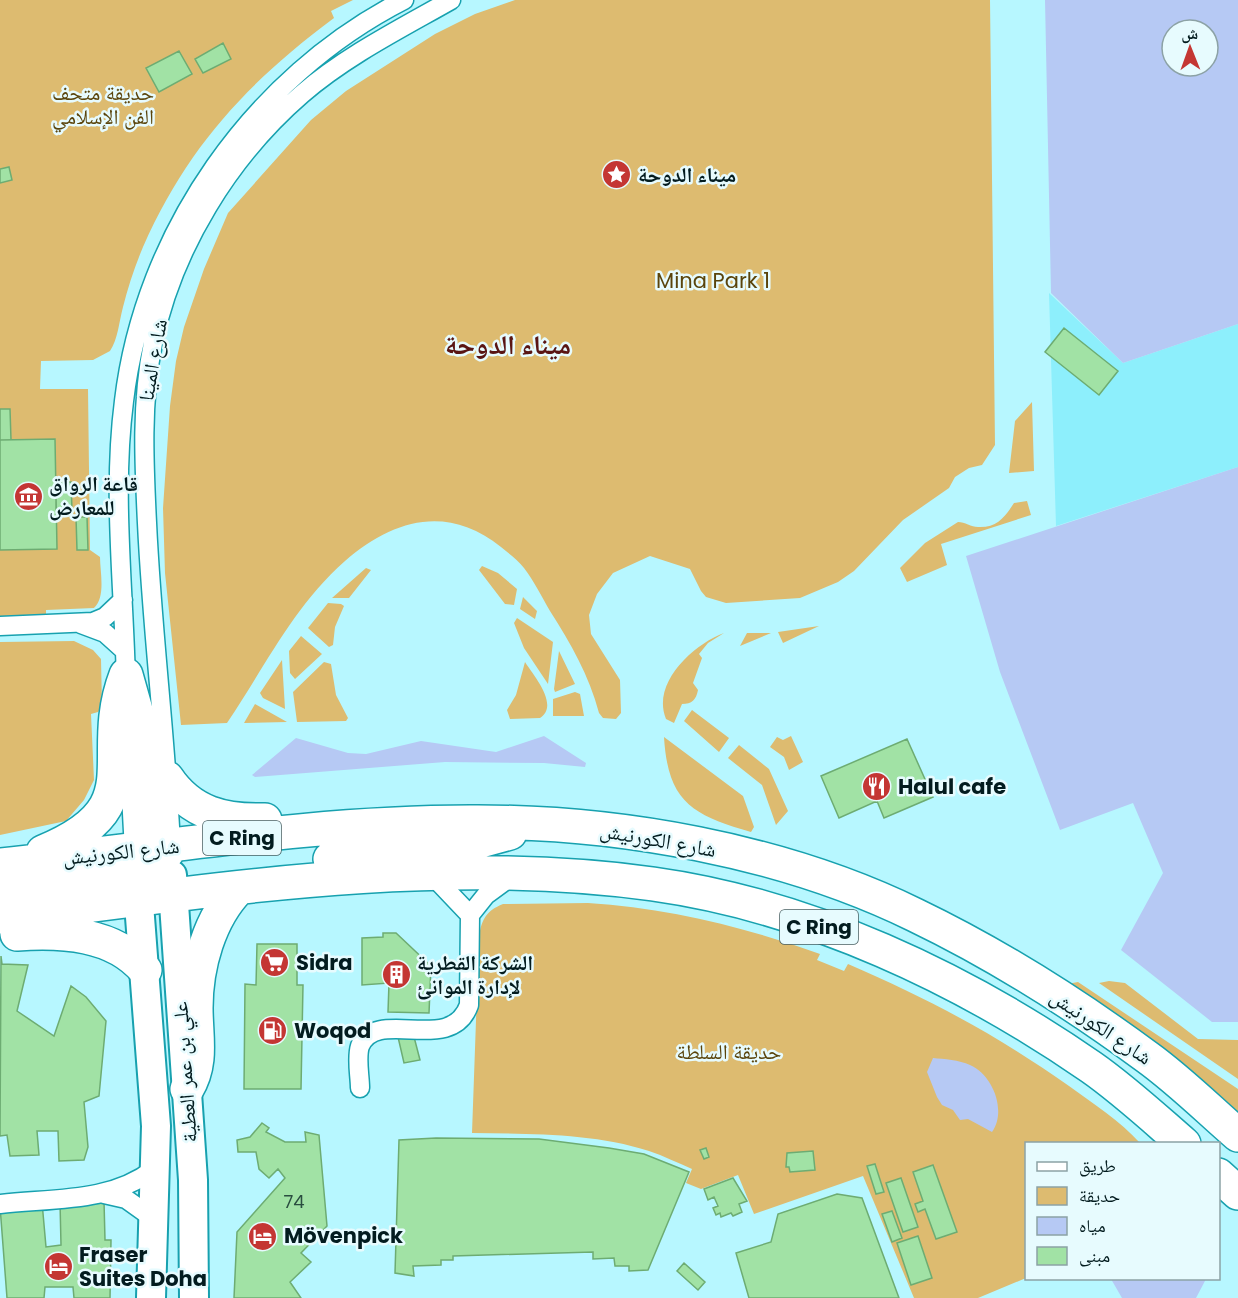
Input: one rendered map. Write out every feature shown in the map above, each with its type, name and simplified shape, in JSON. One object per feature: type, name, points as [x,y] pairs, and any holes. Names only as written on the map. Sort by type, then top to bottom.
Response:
[{"type":"highway","points":[[8,865],[80,834],[105,811],[114,782],[116,705],[125,663]]},
{"type":"highway","points":[[125,663],[141,728],[155,870]]},
{"type":"highway","points":[[167,778],[188,801],[215,815],[240,821],[281,821],[314,830]]},
{"type":"highway","name":"شارع الكورنيش","points":[[0,917],[155,870],[314,830],[443,822],[531,824],[628,832],[708,847],[838,883],[913,913],[984,950],[1149,1058],[1238,1135]]},
{"type":"highway","points":[[0,892],[155,870],[462,846],[497,837],[531,824]]},
{"type":"highway","name":"شارع الكورنيش","points":[[8,865],[155,870],[239,888],[324,880],[432,875],[576,876],[655,884],[722,898],[773,911],[870,946],[945,981],[1022,1024],[1093,1068],[1183,1142]]},
{"type":"highway","points":[[187,1089],[198,1064],[196,996],[202,966],[216,917],[239,888]]},
{"type":"highway","points":[[0,935],[48,932],[80,936],[124,950],[145,970]]},
{"type":"highway","points":[[1220,1177],[1238,1193]]},
{"type":"main road","name":"علي بن عمر العطية","points":[[151,1298],[156,1126],[145,970],[155,870]]},
{"type":"main road","name":"علي بن عمر العطية","points":[[155,870],[187,1089],[192,1180],[194,1298]]},
{"type":"main road","points":[[156,1126],[166,1150],[170,1178],[169,1298]]},
{"type":"street","name":"شارع المينا","points":[[125,663],[119,457],[123,402],[132,349],[162,261],[192,200],[225,152],[267,103],[340,40],[404,0]]},
{"type":"street","name":"شارع المينا","points":[[155,870],[167,778],[152,618],[144,459],[148,370],[161,312],[180,263],[206,208],[254,142],[301,95],[379,40],[451,0]]},
{"type":"street","points":[[0,626],[81,624],[105,617],[123,600]]},
{"type":"street","points":[[124,619],[152,618]]},
{"type":"street","points":[[81,624],[105,633],[125,663]]},
{"type":"street","points":[[360,1088],[359,1056],[361,1046],[367,1037],[385,1030],[451,1028],[465,1016],[469,1005],[470,915],[486,895],[516,874]]},
{"type":"street","points":[[432,875],[470,915]]},
{"type":"street","points":[[0,1204],[104,1194],[127,1186],[154,1169]]},
{"type":"street","points":[[104,1194],[126,1199],[154,1219]]},
{"type":"shaded area","points":[[1049,293],[1123,363],[1238,324],[1238,467],[1056,526]]},
{"type":"green space","name":"حديقة متحف الفن الإسلامي","points":[[0,0],[353,0],[331,11],[334,18],[303,42],[247,92],[200,147],[160,211],[143,247],[129,284],[117,336],[110,351],[93,360],[41,361],[40,389],[88,389],[90,550],[100,557],[102,584],[100,598],[94,608],[46,610],[46,632],[0,632]]},
{"type":"green space","name":"Mina Park 1","points":[[515,0],[990,0],[995,445],[982,465],[969,468],[955,477],[949,488],[903,520],[854,571],[838,582],[800,598],[726,603],[706,597],[690,569],[650,556],[613,573],[597,594],[589,615],[591,634],[620,680],[621,713],[616,719],[603,718],[599,713],[579,660],[522,565],[481,534],[461,525],[441,521],[421,522],[401,527],[382,535],[345,561],[310,598],[295,618],[227,723],[181,725],[165,573],[163,508],[170,406],[176,361],[184,327],[204,269],[228,213],[311,120],[346,91],[435,34],[475,14]]},
{"type":"green space","points":[[1032,402],[1034,471],[1009,473],[1015,421]]},
{"type":"green space","points":[[1027,501],[1031,515],[941,544],[947,565],[907,582],[900,568],[925,543],[958,522],[975,527],[995,524],[1004,517],[1014,503]]},
{"type":"green space","points":[[482,566],[498,573],[517,589],[514,605],[505,604],[479,570]]},
{"type":"green space","points":[[366,568],[371,570],[349,598],[332,598]]},
{"type":"green space","points":[[523,597],[537,611],[535,619],[520,609]]},
{"type":"green space","points":[[328,603],[344,606],[335,627],[333,645],[329,647],[308,628]]},
{"type":"green space","points":[[517,618],[553,642],[548,684],[524,648],[514,623]]},
{"type":"green space","points":[[819,626],[783,643],[778,632]]},
{"type":"green space","points":[[724,633],[708,643],[699,654],[702,658],[693,683],[698,690],[695,699],[682,704],[674,723],[666,719],[663,705],[665,692],[678,667],[700,646]]},
{"type":"green space","points":[[747,633],[771,633],[740,646]]},
{"type":"green space","points":[[301,636],[322,654],[295,679],[290,673],[289,651]]},
{"type":"green space","points":[[74,641],[93,650],[101,659],[102,705],[98,712],[91,714],[94,780],[84,800],[66,821],[0,835],[0,642]]},
{"type":"green space","points":[[559,651],[575,684],[555,692],[554,689]]},
{"type":"green space","points":[[282,660],[285,709],[263,698],[260,693]]},
{"type":"green space","points":[[324,662],[331,664],[336,695],[348,718],[346,721],[297,722],[293,692]]},
{"type":"green space","points":[[525,662],[543,690],[547,706],[540,718],[510,719],[507,710],[516,695]]},
{"type":"green space","points":[[575,692],[580,694],[584,716],[553,716],[553,699]]},
{"type":"green space","points":[[255,704],[287,722],[244,723]]},
{"type":"green space","points":[[692,710],[729,738],[719,752],[684,721]]},
{"type":"green space","points":[[791,736],[803,762],[789,770],[784,757],[770,747],[777,737],[783,740]]},
{"type":"green space","points":[[664,737],[743,796],[754,827],[751,832],[714,819],[687,803],[678,792],[671,777]]},
{"type":"green space","points":[[739,745],[769,769],[788,811],[776,825],[762,785],[728,758]]},
{"type":"green space","name":"حديقة السلطة","points":[[588,903],[677,914],[735,927],[820,954],[817,960],[844,971],[848,964],[907,991],[989,1034],[1097,1106],[1139,1142],[1025,1142],[1025,1278],[978,1298],[914,1298],[863,1176],[754,1214],[738,1175],[701,1189],[686,1183],[692,1169],[655,1153],[628,1145],[561,1136],[472,1133],[479,936],[483,920],[503,904]]},
{"type":"green space","points":[[1109,981],[1125,983],[1198,1039],[1238,1040],[1238,1079],[1099,983]]},
{"type":"green space","points":[[1078,982],[1238,1089],[1238,1121],[1067,984]]},
{"type":"water","points":[[1045,0],[1238,0],[1238,324],[1123,363],[1051,293]]},
{"type":"water","points":[[1238,467],[1238,1022],[1212,1022],[1121,950],[1163,873],[1133,803],[1060,830],[1000,672],[966,556]]},
{"type":"water","points":[[544,736],[586,763],[585,767],[544,763],[445,762],[255,777],[252,775],[296,738],[348,753],[366,754],[421,741],[496,752]]},
{"type":"water","points":[[933,1058],[966,1063],[985,1077],[991,1085],[998,1104],[996,1124],[992,1132],[968,1119],[960,1120],[953,1110],[942,1105],[927,1072]]},
{"type":"water","points":[[1112,1280],[1205,1280],[1196,1298],[1122,1298]]},
{"type":"building","points":[[223,43],[231,59],[203,73],[195,59]]},
{"type":"building","points":[[179,51],[192,74],[159,92],[146,68]]},
{"type":"building","points":[[9,167],[12,180],[0,183],[0,169]]},
{"type":"building","points":[[1064,328],[1118,371],[1099,395],[1045,352]]},
{"type":"building","points":[[0,409],[10,409],[11,440],[0,440]]},
{"type":"building","name":"قاعة الرواق للمعارض","points":[[55,439],[57,549],[0,550],[0,440]]},
{"type":"building","points":[[71,482],[72,510],[56,510],[56,483]]},
{"type":"building","points":[[76,517],[87,517],[88,550],[77,550]]},
{"type":"building","name":"Halul cafe","points":[[907,739],[933,797],[884,818],[877,801],[839,818],[821,776]]},
{"type":"building","name":"الشركة القطرية لإدارة الموانئ","points":[[383,933],[396,933],[431,966],[429,1013],[388,1012],[389,983],[362,985],[362,938],[383,937]]},
{"type":"building","name":"Woqod","points":[[257,944],[297,944],[297,985],[303,985],[301,1089],[244,1089],[245,984],[256,985]]},
{"type":"building","points":[[1,956],[2,964],[28,965],[17,1011],[54,1036],[71,986],[86,997],[106,1021],[99,1096],[84,1102],[88,1147],[84,1160],[59,1161],[58,1131],[37,1131],[39,1155],[10,1156],[7,1135],[0,1136]]},
{"type":"building","points":[[413,1033],[420,1060],[404,1063],[398,1037]]},
{"type":"building","points":[[262,1123],[269,1128],[266,1132],[285,1142],[306,1142],[305,1132],[319,1135],[327,1226],[301,1253],[311,1262],[290,1282],[301,1298],[234,1298],[237,1232],[285,1178],[278,1169],[269,1178],[259,1169],[256,1152],[238,1152],[237,1140],[250,1137]]},
{"type":"building","points":[[539,1139],[609,1148],[644,1154],[689,1172],[648,1270],[629,1271],[629,1266],[615,1266],[614,1258],[593,1259],[593,1252],[453,1256],[453,1260],[441,1260],[441,1265],[413,1266],[414,1276],[395,1273],[399,1140]]},
{"type":"building","points":[[706,1148],[709,1157],[704,1159],[700,1150]]},
{"type":"building","points":[[813,1151],[815,1170],[790,1172],[789,1167],[786,1167],[787,1153]]},
{"type":"building","points":[[875,1164],[884,1192],[876,1194],[867,1166]]},
{"type":"building","points":[[933,1165],[957,1232],[936,1239],[925,1209],[918,1212],[915,1204],[923,1201],[913,1172]]},
{"type":"building","points":[[733,1178],[747,1201],[739,1204],[742,1212],[733,1216],[731,1213],[721,1217],[720,1213],[716,1215],[713,1208],[718,1206],[714,1197],[708,1200],[704,1189]]},
{"type":"building","points":[[901,1178],[918,1227],[903,1232],[886,1183]]},
{"type":"building","points":[[837,1194],[862,1198],[899,1298],[749,1298],[736,1253],[771,1242],[778,1214]]},
{"type":"building","name":"Fraser Suites Doha","points":[[104,1201],[105,1240],[111,1240],[110,1298],[74,1298],[73,1287],[45,1287],[44,1298],[7,1298],[0,1206],[42,1202],[46,1247],[61,1245],[60,1202]]},
{"type":"building","points":[[892,1211],[902,1238],[892,1242],[882,1214]]},
{"type":"building","points":[[918,1236],[932,1278],[911,1285],[897,1243]]},
{"type":"building","points":[[684,1263],[705,1282],[698,1290],[677,1271]]},
{"type":"place","name":"ميناء الدوحة","points":[[617,175]]},
{"type":"place","name":"قاعة الرواق للمعارض","points":[[28,496]]},
{"type":"place","name":"Halul cafe","points":[[877,787]]},
{"type":"place","name":"Sidra","points":[[275,963]]},
{"type":"place","name":"الشركة القطرية لإدارة الموانئ","points":[[396,975]]},
{"type":"place","name":"Woqod","points":[[273,1031]]},
{"type":"place","name":"Mövenpick","points":[[263,1236]]},
{"type":"place","name":"Fraser Suites Doha","points":[[58,1267]]},
{"type":"district","name":"ميناء الدوحة","points":[[508,345]]}]
